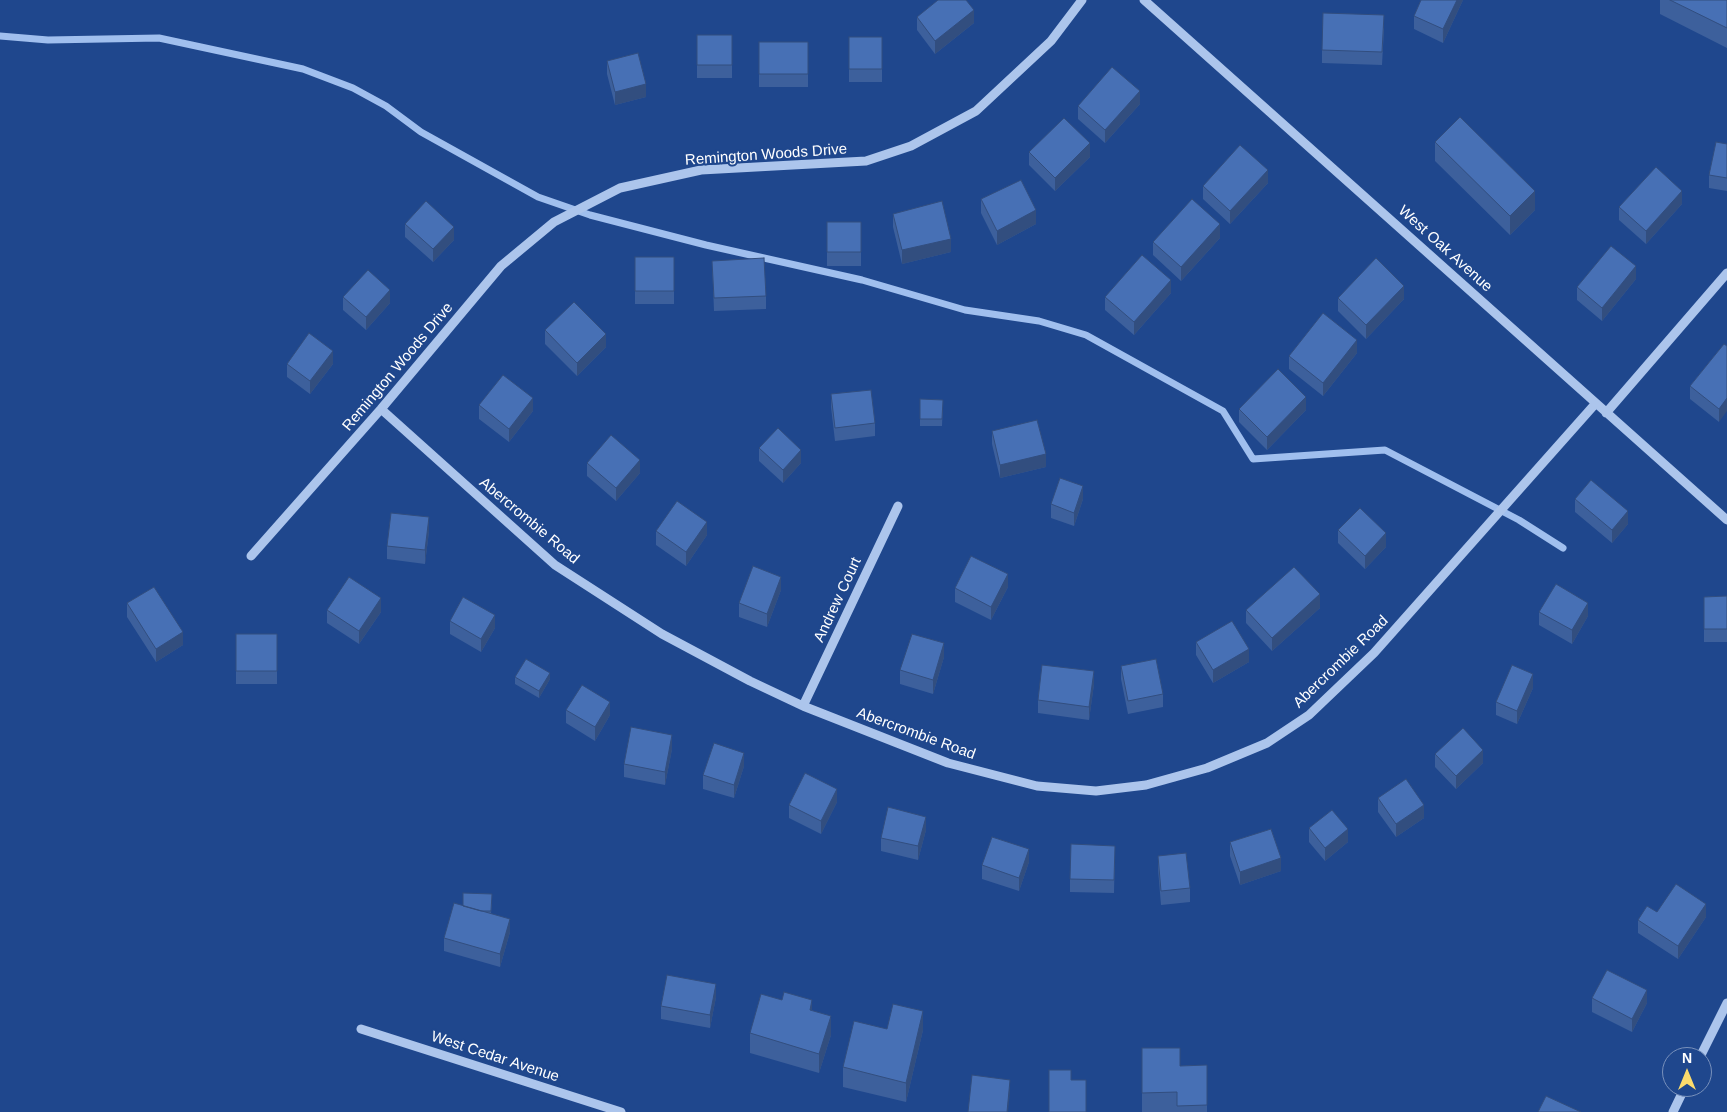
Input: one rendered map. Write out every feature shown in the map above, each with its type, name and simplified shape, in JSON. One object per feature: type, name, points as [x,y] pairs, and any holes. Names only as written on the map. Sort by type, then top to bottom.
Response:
[{"type":"street","name":"Remington Woods Drive","points":[[251,556],[381,410],[501,266],[554,222],[620,188],[701,170],[866,161],[911,146],[976,111],[1051,41],[1082,0]]},
{"type":"street","name":"West Oak Avenue","points":[[1144,0],[1727,520]]},
{"type":"street","points":[[1606,413],[1727,273]]},
{"type":"street","name":"Abercrombie Road","points":[[381,410],[555,565],[662,634],[750,681],[803,706],[948,763],[1037,786],[1096,791],[1146,785],[1207,768],[1267,743],[1309,715],[1374,653],[1596,403]]},
{"type":"street","name":"Andrew Court","points":[[803,706],[898,506]]},
{"type":"street","points":[[1705,1047],[1727,1003]]},
{"type":"street","name":"West Cedar Avenue","points":[[361,1029],[621,1112]]},
{"type":"street","points":[[1672,1112],[1680,1097]]},
{"type":"building","points":[[938,0],[966,0],[974,10],[935,41],[917,17]]},
{"type":"building","points":[[1421,0],[1457,0],[1443,29],[1414,16]]},
{"type":"building","points":[[1670,0],[1727,0],[1727,28]]},
{"type":"building","points":[[1323,13],[1384,15],[1382,52],[1322,50]]},
{"type":"building","points":[[697,35],[732,35],[732,65],[697,65]]},
{"type":"building","points":[[849,37],[882,37],[882,69],[849,69]]},
{"type":"building","points":[[759,42],[808,42],[808,74],[759,74]]},
{"type":"building","points":[[638,53],[646,84],[615,92],[607,61]]},
{"type":"building","points":[[1112,67],[1140,91],[1105,130],[1078,106]]},
{"type":"building","points":[[1460,117],[1535,191],[1510,216],[1435,142]]},
{"type":"building","points":[[1064,118],[1090,143],[1055,178],[1029,152]]},
{"type":"building","points":[[1716,142],[1727,144],[1727,178],[1709,175]]},
{"type":"building","points":[[1240,145],[1268,170],[1230,211],[1203,186]]},
{"type":"building","points":[[1656,167],[1682,191],[1646,231],[1619,207]]},
{"type":"building","points":[[1021,180],[1036,210],[997,231],[981,199]]},
{"type":"building","points":[[1192,199],[1220,224],[1181,267],[1153,242]]},
{"type":"building","points":[[426,201],[454,227],[433,249],[405,224]]},
{"type":"building","points":[[942,201],[951,239],[902,250],[893,214]]},
{"type":"building","points":[[827,222],[861,222],[861,252],[827,252]]},
{"type":"building","points":[[1611,246],[1636,266],[1602,308],[1577,287]]},
{"type":"building","points":[[1142,255],[1171,280],[1134,322],[1105,297]]},
{"type":"building","points":[[635,257],[674,257],[674,291],[635,291]]},
{"type":"building","points":[[764,258],[766,296],[714,298],[712,261]]},
{"type":"building","points":[[1376,258],[1404,286],[1366,325],[1338,298]]},
{"type":"building","points":[[368,270],[390,290],[366,317],[343,297]]},
{"type":"building","points":[[574,302],[606,334],[577,363],[545,330]]},
{"type":"building","points":[[1323,313],[1357,340],[1323,383],[1289,356]]},
{"type":"building","points":[[309,333],[333,351],[310,381],[287,364]]},
{"type":"building","points":[[1724,344],[1727,346],[1727,398],[1719,409],[1690,386]]},
{"type":"building","points":[[1278,369],[1306,397],[1267,437],[1239,409]]},
{"type":"building","points":[[503,375],[533,398],[509,429],[479,405]]},
{"type":"building","points":[[871,390],[875,423],[835,428],[831,394]]},
{"type":"building","points":[[920,399],[943,400],[942,419],[920,419]]},
{"type":"building","points":[[1037,420],[1046,454],[1000,465],[992,431]]},
{"type":"building","points":[[778,428],[801,450],[783,470],[759,448]]},
{"type":"building","points":[[611,435],[640,460],[616,488],[587,463]]},
{"type":"building","points":[[1060,478],[1083,486],[1074,513],[1051,504]]},
{"type":"building","points":[[1591,480],[1628,511],[1612,530],[1575,499]]},
{"type":"building","points":[[677,501],[707,522],[686,552],[656,531]]},
{"type":"building","points":[[1360,508],[1386,533],[1365,556],[1338,530]]},
{"type":"building","points":[[391,513],[429,517],[425,550],[387,546]]},
{"type":"building","points":[[971,556],[1008,574],[991,607],[955,588]]},
{"type":"building","points":[[753,566],[781,577],[767,614],[739,603]]},
{"type":"building","points":[[1294,567],[1320,594],[1272,638],[1246,610]]},
{"type":"building","points":[[349,577],[381,598],[359,631],[327,610]]},
{"type":"building","points":[[1556,584],[1588,603],[1572,630],[1539,612]]},
{"type":"building","points":[[154,587],[183,632],[156,649],[127,603]]},
{"type":"building","points":[[1727,596],[1727,629],[1704,629],[1704,597]]},
{"type":"building","points":[[463,597],[495,615],[481,639],[450,621]]},
{"type":"building","points":[[1232,621],[1249,649],[1213,670],[1196,642]]},
{"type":"building","points":[[236,634],[277,634],[277,671],[236,671]]},
{"type":"building","points":[[912,634],[944,643],[933,680],[900,670]]},
{"type":"building","points":[[526,659],[550,673],[539,691],[515,677]]},
{"type":"building","points":[[1156,659],[1163,694],[1128,701],[1121,666]]},
{"type":"building","points":[[1042,665],[1094,671],[1089,707],[1038,700]]},
{"type":"building","points":[[1512,665],[1533,674],[1517,711],[1496,702]]},
{"type":"building","points":[[582,685],[610,702],[595,727],[566,710]]},
{"type":"building","points":[[631,727],[672,735],[665,772],[624,764]]},
{"type":"building","points":[[1463,728],[1483,750],[1456,776],[1435,754]]},
{"type":"building","points":[[714,743],[744,753],[734,785],[703,775]]},
{"type":"building","points":[[805,773],[837,789],[821,821],[789,805]]},
{"type":"building","points":[[1406,779],[1424,805],[1396,824],[1378,798]]},
{"type":"building","points":[[888,807],[926,817],[918,846],[881,838]]},
{"type":"building","points":[[1332,810],[1348,829],[1325,848],[1309,828]]},
{"type":"building","points":[[1271,829],[1281,858],[1240,872],[1230,842]]},
{"type":"building","points":[[992,837],[1029,849],[1019,878],[982,865]]},
{"type":"building","points":[[1071,844],[1115,846],[1114,880],[1070,879]]},
{"type":"building","points":[[1186,853],[1190,888],[1161,891],[1158,856]]},
{"type":"building","points":[[1676,884],[1706,904],[1678,946],[1638,920],[1647,906],[1657,912]]},
{"type":"building","points":[[463,893],[492,894],[491,911],[481,911],[463,906]]},
{"type":"building","points":[[454,903],[510,919],[500,954],[444,938]]},
{"type":"building","points":[[1607,970],[1647,990],[1632,1019],[1592,998]]},
{"type":"building","points":[[667,975],[716,984],[710,1015],[661,1006]]},
{"type":"building","points":[[784,992],[812,1000],[810,1010],[831,1016],[819,1054],[750,1033],[761,994],[782,1000]]},
{"type":"building","points":[[893,1004],[923,1011],[906,1083],[843,1067],[854,1021],[887,1029]]},
{"type":"building","points":[[1142,1048],[1180,1048],[1180,1066],[1207,1065],[1207,1105],[1177,1106],[1177,1092],[1142,1093]]},
{"type":"building","points":[[1049,1070],[1071,1070],[1071,1080],[1086,1080],[1086,1112],[1049,1112]]},
{"type":"building","points":[[972,1075],[1010,1080],[1007,1112],[968,1112]]},
{"type":"building","points":[[1546,1096],[1581,1112],[1538,1112]]},
{"type":"waterway","points":[[0,36],[48,40],[159,38],[303,69],[353,88],[386,106],[421,132],[538,197],[590,215],[706,245],[862,280],[965,310],[1039,321],[1086,335],[1223,411],[1253,459],[1385,450],[1519,520],[1563,548]]}]
